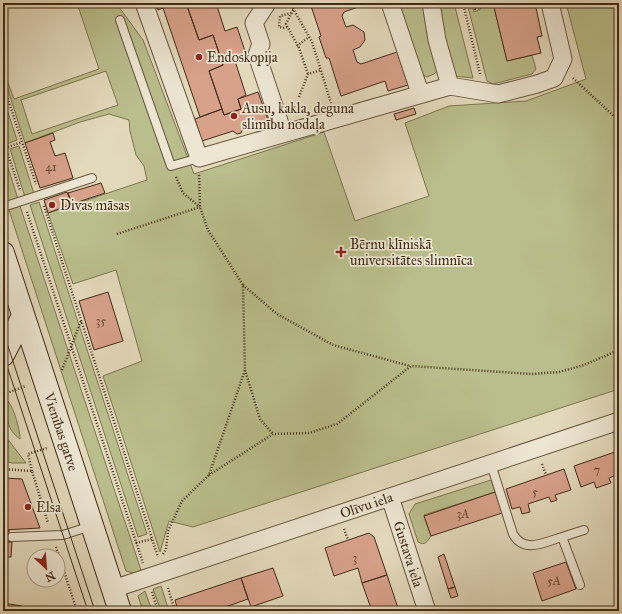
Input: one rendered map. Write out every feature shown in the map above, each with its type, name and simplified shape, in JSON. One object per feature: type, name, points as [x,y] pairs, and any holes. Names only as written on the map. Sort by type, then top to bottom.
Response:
[{"type":"main road","name":"Vienības gatve","points":[[3,253],[120,611]]},
{"type":"main road","points":[[3,355],[24,316]]},
{"type":"street","points":[[144,3],[199,158],[336,118],[402,104],[420,93],[450,86],[498,94],[554,78],[563,59],[550,3]]},
{"type":"street","points":[[267,3],[254,23],[261,44],[257,55],[283,133]]},
{"type":"street","points":[[390,3],[420,93]]},
{"type":"street","points":[[431,3],[437,40],[450,86]]},
{"type":"street","name":"Olīvu iela","points":[[113,589],[619,421]]},
{"type":"street","name":"Gustava iela","points":[[390,497],[427,611]]},
{"type":"lane","points":[[120,20],[171,166],[199,158]]},
{"type":"lane","points":[[3,207],[92,178]]},
{"type":"lane","points":[[491,464],[513,534],[517,541],[522,545],[529,546],[584,530]]},
{"type":"lane","points":[[12,537],[63,534],[92,526]]},
{"type":"lane","points":[[562,537],[580,585]]},
{"type":"path","points":[[290,3],[293,11],[309,37],[336,118]]},
{"type":"path","points":[[463,3],[484,92]]},
{"type":"path","points":[[474,3],[475,9],[480,8],[478,3]]},
{"type":"path","points":[[293,11],[286,24],[298,46],[308,74],[299,97]]},
{"type":"path","points":[[287,26],[283,28],[279,27],[280,16],[293,11]]},
{"type":"path","points":[[298,46],[309,37]]},
{"type":"path","points":[[561,66],[619,121]]},
{"type":"path","points":[[308,74],[321,70]]},
{"type":"path","points":[[3,84],[159,560],[166,549],[170,526],[182,501],[209,475],[273,434],[310,433],[337,424],[411,366]]},
{"type":"path","points":[[3,140],[136,543],[175,611]]},
{"type":"path","points":[[8,146],[22,142]]},
{"type":"path","points":[[199,158],[200,207],[208,230],[242,285],[277,314],[333,345],[411,366],[532,374],[559,372],[584,365],[619,350]]},
{"type":"path","points":[[171,166],[182,193],[200,207]]},
{"type":"path","points":[[117,234],[200,207]]},
{"type":"path","points":[[242,285],[245,370],[260,419],[273,434]]},
{"type":"path","points":[[60,374],[81,320]]},
{"type":"path","points":[[209,475],[245,370]]},
{"type":"path","points":[[3,420],[7,393],[30,384]]},
{"type":"path","points":[[32,471],[28,454],[48,447]]},
{"type":"path","points":[[540,460],[546,475]]},
{"type":"path","points":[[343,525],[348,540]]},
{"type":"path","points":[[136,543],[152,539]]},
{"type":"path","points":[[155,574],[158,611]]},
{"type":"green space","name":"Bērnu klīniskā universitātes slimnīca","points":[[77,3],[116,3],[143,40],[194,174],[324,132],[355,221],[429,196],[405,123],[449,106],[526,101],[586,79],[566,3],[619,3],[619,389],[193,527],[169,521],[160,552],[103,376],[142,361],[116,270],[73,284],[48,213],[147,180],[144,166],[136,155],[129,120],[109,114],[80,122],[25,143],[3,75],[3,69],[14,99],[99,69]],"holes":[[[106,71],[118,105],[32,134],[21,100]]]},
{"type":"green space","points":[[395,3],[425,3],[437,71],[434,74],[427,77],[419,72]]},
{"type":"green space","points":[[439,3],[454,3],[473,78],[454,76],[440,25]]},
{"type":"green space","points":[[467,3],[471,3],[474,12],[481,9],[480,3],[493,3],[507,61],[532,55],[536,69],[532,74],[493,84],[487,81]]},
{"type":"green space","points":[[3,97],[17,140],[7,144],[3,130]]},
{"type":"green space","points":[[19,146],[34,194],[25,197],[10,149]]},
{"type":"green space","points":[[3,152],[18,199],[6,203],[3,193]]},
{"type":"green space","points":[[39,202],[147,534],[138,537],[30,205]]},
{"type":"green space","points":[[20,206],[141,570],[134,573],[126,571],[9,210]]},
{"type":"green space","points":[[8,401],[16,419],[20,439],[12,431],[8,422]]},
{"type":"green space","points":[[6,437],[26,463],[12,463],[4,461]]},
{"type":"green space","points":[[491,480],[495,492],[424,515],[431,536],[427,542],[418,542],[409,514],[415,504]]},
{"type":"green space","points":[[161,586],[169,611],[161,611],[153,589]]},
{"type":"green space","points":[[145,591],[152,611],[143,611],[138,596]]},
{"type":"building","name":"Endoskopija","points":[[156,3],[186,3],[199,40],[213,35],[223,65],[209,71],[222,109],[200,117],[163,8],[158,10]]},
{"type":"building","points":[[186,3],[216,3],[225,31],[237,27],[247,57],[235,61],[246,95],[238,99],[241,109],[224,115],[209,71],[223,65],[213,35],[199,40]]},
{"type":"building","points":[[310,3],[369,3],[344,12],[342,16],[346,27],[353,25],[364,32],[365,40],[360,47],[353,50],[357,62],[361,64],[397,52],[408,85],[388,91],[385,81],[341,96],[329,58],[326,58],[319,37],[321,36]]},
{"type":"building","points":[[493,3],[535,3],[542,36],[537,37],[541,53],[507,61]]},
{"type":"building","name":"Ausu, kakla, deguna slimību nodaļa","points":[[258,92],[268,120],[243,128],[241,133],[237,134],[233,131],[202,141],[195,119],[222,109],[224,115],[241,109],[238,99]]},
{"type":"building","points":[[414,108],[416,114],[396,120],[394,114]]},
{"type":"building","points":[[53,133],[55,140],[50,142],[55,156],[65,153],[73,178],[40,188],[25,143]]},
{"type":"building","points":[[101,183],[105,193],[72,204],[68,193]]},
{"type":"building","points":[[67,192],[72,204],[48,213],[44,200]]},
{"type":"building","points":[[108,292],[123,341],[94,350],[79,301]]},
{"type":"building","points":[[615,452],[619,463],[619,474],[609,478],[611,483],[596,488],[594,482],[581,487],[574,466]]},
{"type":"building","points":[[564,469],[571,490],[555,495],[557,500],[551,502],[549,497],[528,504],[530,512],[522,514],[520,507],[512,509],[506,489]]},
{"type":"building","points":[[4,478],[22,479],[40,528],[3,530]]},
{"type":"building","points":[[495,492],[502,513],[431,536],[424,516]]},
{"type":"building","points":[[3,530],[9,530],[10,542],[3,541]]},
{"type":"building","points":[[369,533],[374,537],[387,575],[362,583],[358,568],[334,576],[325,548]]},
{"type":"building","points":[[3,541],[12,542],[11,557],[3,557]]},
{"type":"building","points":[[444,554],[455,587],[448,589],[438,557]]},
{"type":"building","points":[[566,562],[576,589],[542,601],[533,573]]},
{"type":"building","points":[[273,568],[283,596],[251,607],[241,578]]},
{"type":"building","points":[[387,575],[399,611],[372,611],[362,583]]},
{"type":"building","points":[[241,578],[248,599],[214,611],[178,611],[175,600]]},
{"type":"building","points":[[455,587],[458,596],[451,598],[448,589]]},
{"type":"building","points":[[3,603],[22,606],[21,611],[3,611]]},
{"type":"tram line","points":[[3,331],[95,611]]},
{"type":"tram line","points":[[3,354],[88,611]]},
{"type":"place","name":"Endoskopija","points":[[199,57]]},
{"type":"place","name":"Ausu, kakla, deguna slimību nodaļa","points":[[234,116]]},
{"type":"place","name":"Divas māsas","points":[[52,205]]},
{"type":"place","name":"Bērnu klīniskā universitātes slimnīca","points":[[341,252]]},
{"type":"place","name":"Elsa","points":[[28,507]]}]
